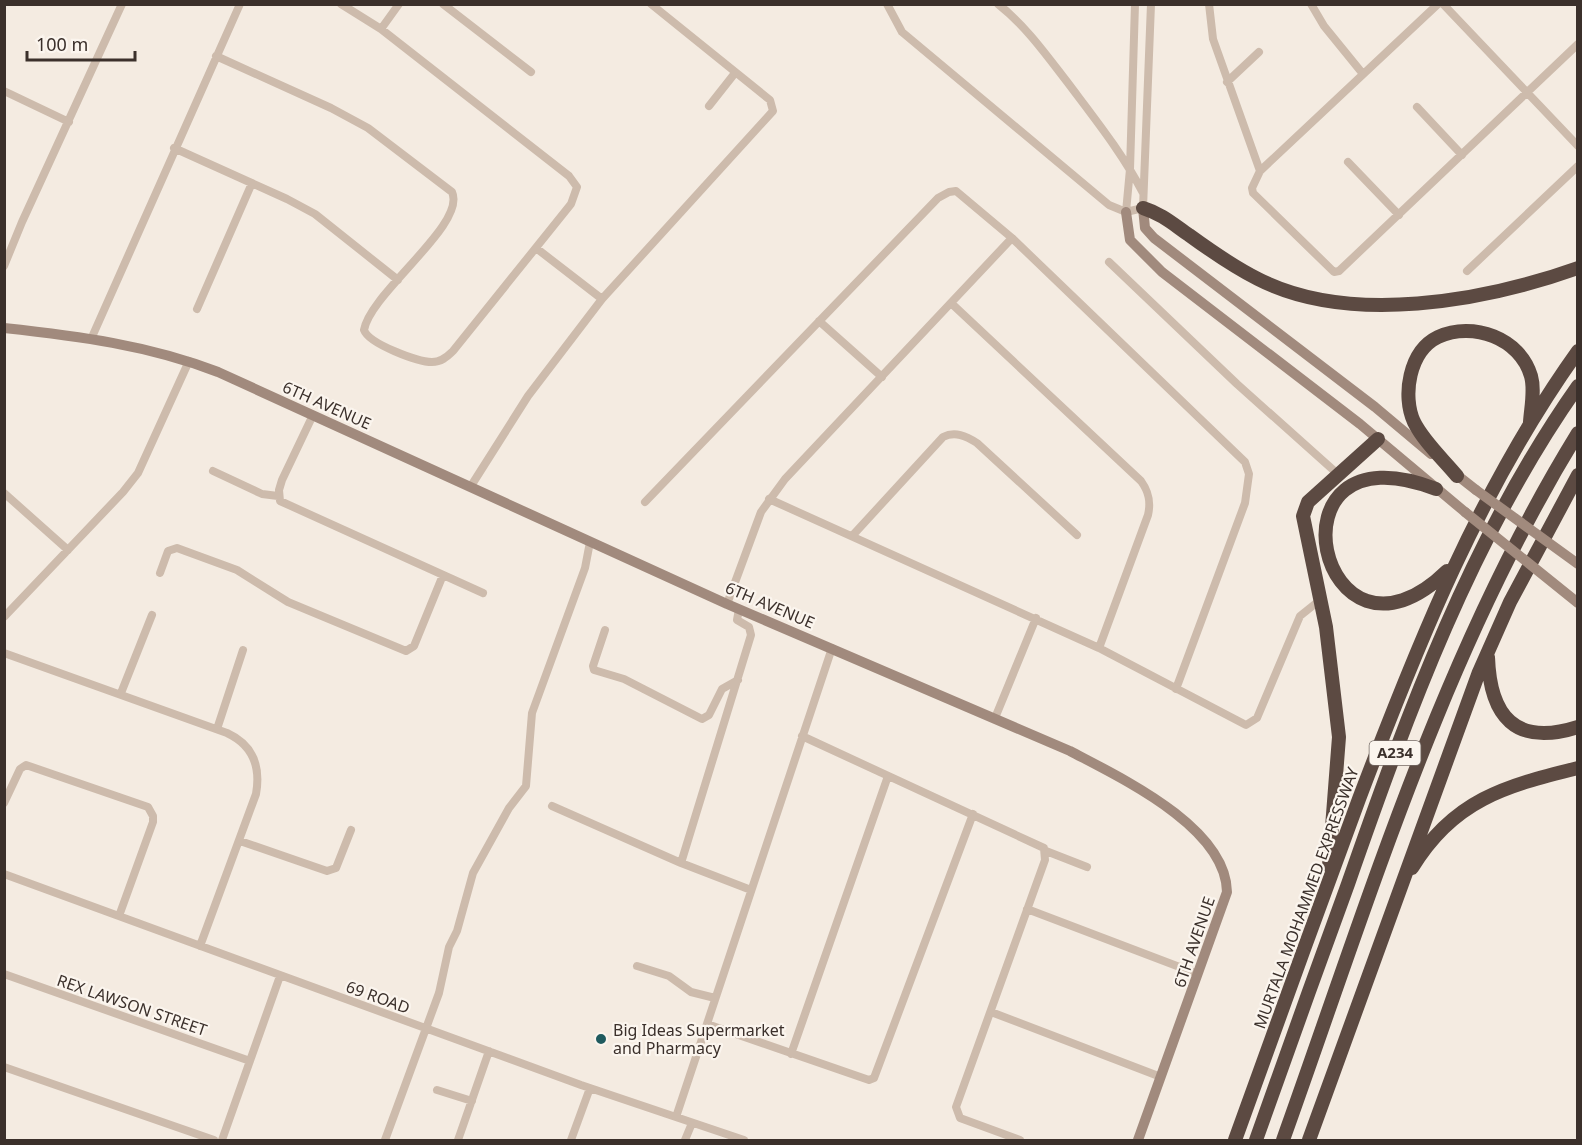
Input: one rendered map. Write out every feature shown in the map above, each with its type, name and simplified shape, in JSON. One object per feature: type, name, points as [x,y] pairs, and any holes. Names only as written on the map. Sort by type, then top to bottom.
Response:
[{"type":"highway","points":[[1143,201],[1188,235],[1260,280],[1290,291],[1337,302],[1383,306],[1439,303],[1520,286],[1578,268]]},
{"type":"highway","points":[[1457,476],[1426,440],[1414,422],[1408,400],[1411,372],[1435,338],[1451,332],[1472,331],[1492,335],[1507,342],[1522,357],[1531,376],[1533,392],[1529,426]]},
{"type":"highway","name":"MURTALA MOHAMMED EXPRESSWAY","points":[[1235,1140],[1414,656],[1455,563],[1500,475],[1578,351]]},
{"type":"highway","name":"MURTALA MOHAMMED EXPRESSWAY","points":[[1256,1140],[1374,808],[1451,614],[1490,534],[1578,386]]},
{"type":"highway","name":"A234","points":[[1283,1140],[1407,796],[1456,669],[1497,578],[1540,495],[1578,433]]},
{"type":"highway","points":[[1328,885],[1340,737],[1320,600],[1303,516],[1308,502],[1340,476],[1378,439]]},
{"type":"highway","points":[[1436,489],[1394,476],[1379,477],[1351,487],[1338,498],[1325,523],[1324,541],[1327,560],[1335,576],[1347,589],[1376,602],[1392,604],[1422,593],[1455,563]]},
{"type":"highway","points":[[1309,1140],[1398,890],[1488,652],[1510,602],[1576,480]]},
{"type":"highway","points":[[1488,652],[1491,689],[1502,715],[1516,726],[1531,731],[1550,732],[1578,727]]},
{"type":"highway","points":[[1398,890],[1430,841],[1455,815],[1482,797],[1516,783],[1578,768]]},
{"type":"street","points":[[4,266],[21,222],[122,4]]},
{"type":"street","points":[[92,337],[174,148],[240,4]]},
{"type":"street","points":[[216,56],[331,108],[368,128],[452,192],[456,199],[455,208],[368,320],[364,330],[366,336],[400,353],[430,362],[441,361],[453,351],[575,199],[577,187],[573,181],[381,29],[341,4]]},
{"type":"street","points":[[381,29],[399,4]]},
{"type":"street","points":[[443,4],[531,72]]},
{"type":"street","points":[[471,486],[528,396],[602,298],[773,111],[770,100],[651,4]]},
{"type":"street","points":[[887,4],[902,32],[1109,205],[1126,212]]},
{"type":"street","points":[[998,4],[1010,13],[1062,75],[1130,169],[1143,201]]},
{"type":"street","points":[[1007,4],[1010,13]]},
{"type":"street","points":[[1135,4],[1130,169],[1126,212],[1130,240],[1162,272],[1378,439],[1436,489],[1578,603]]},
{"type":"street","points":[[1151,4],[1143,201],[1145,228],[1154,238],[1375,407],[1457,476],[1578,564]]},
{"type":"street","points":[[1209,4],[1213,39],[1260,171]]},
{"type":"street","points":[[1311,4],[1324,27],[1363,74]]},
{"type":"street","points":[[1438,4],[1260,171],[1253,184],[1253,193],[1334,272],[1339,271],[1399,215],[1578,44]]},
{"type":"street","points":[[1443,4],[1578,146]]},
{"type":"street","points":[[1227,82],[1258,52]]},
{"type":"street","points":[[709,106],[735,73]]},
{"type":"street","points":[[4,91],[69,122]]},
{"type":"street","points":[[1416,107],[1462,154]]},
{"type":"street","points":[[174,148],[315,214],[398,280]]},
{"type":"street","points":[[1348,162],[1399,215]]},
{"type":"street","points":[[1467,271],[1578,166]]},
{"type":"street","points":[[197,309],[252,183]]},
{"type":"street","points":[[645,502],[938,198],[949,192],[963,195],[1012,238],[1241,456],[1248,468],[1245,502],[1176,689]]},
{"type":"street","points":[[1126,212],[1143,201]]},
{"type":"street","points":[[727,604],[757,522],[769,499],[785,479],[1012,238]]},
{"type":"street","points":[[536,248],[602,298]]},
{"type":"street","points":[[1109,262],[1237,384],[1340,476]]},
{"type":"street","points":[[951,303],[1141,481],[1147,490],[1149,515],[1099,648]]},
{"type":"street","points":[[819,321],[882,377]]},
{"type":"street","name":"6TH AVENUE","points":[[4,328],[92,337],[189,361],[313,414],[727,604],[1070,751],[1116,776],[1170,811],[1213,849],[1225,872],[1227,892],[1138,1140]]},
{"type":"street","points":[[4,617],[138,473],[189,361]]},
{"type":"street","points":[[278,496],[282,480],[313,414]]},
{"type":"street","points":[[853,535],[943,437],[954,434],[965,436],[977,443],[1077,535]]},
{"type":"street","points":[[213,471],[262,494],[278,496],[284,503],[483,593]]},
{"type":"street","points":[[4,493],[68,550]]},
{"type":"street","points":[[769,499],[1099,648],[1240,724],[1252,723],[1257,718],[1300,616],[1320,600]]},
{"type":"street","points":[[384,1140],[439,993],[449,946],[458,931],[473,873],[506,817],[508,808],[526,786],[532,713],[585,568],[590,542]]},
{"type":"street","points":[[160,573],[168,551],[177,548],[237,570],[288,602],[406,651],[414,646],[443,575]]},
{"type":"street","points":[[681,863],[751,635],[749,627],[737,620],[739,609]]},
{"type":"street","points":[[121,693],[152,615]]},
{"type":"street","points":[[995,718],[1036,618]]},
{"type":"street","points":[[605,630],[593,666],[594,670],[624,680],[702,719],[709,715],[722,689],[738,680]]},
{"type":"street","points":[[676,1117],[832,648]]},
{"type":"street","points":[[216,729],[243,650]]},
{"type":"street","points":[[4,653],[121,693],[216,729],[243,742],[253,754],[258,770],[256,794],[200,946]]},
{"type":"street","points":[[802,736],[1041,845],[1046,851],[1087,867]]},
{"type":"street","points":[[4,804],[23,766],[32,766],[148,807],[153,816],[153,822],[119,916]]},
{"type":"street","points":[[790,1054],[888,776]]},
{"type":"street","points":[[552,806],[681,863],[751,890]]},
{"type":"street","points":[[707,1024],[869,1080],[878,1076],[973,814]]},
{"type":"street","points":[[240,841],[327,871],[336,868],[351,830]]},
{"type":"street","points":[[1020,1140],[960,1118],[956,1107],[1046,851]]},
{"type":"street","name":"69 ROAD","points":[[4,874],[590,1088],[744,1140]]},
{"type":"street","points":[[1027,909],[1198,974]]},
{"type":"street","points":[[637,966],[669,976],[691,992],[715,998]]},
{"type":"street","name":"REX LAWSON STREET","points":[[4,974],[250,1061]]},
{"type":"street","points":[[222,1140],[280,976]]},
{"type":"street","points":[[991,1012],[1161,1077]]},
{"type":"street","points":[[458,1140],[489,1051]]},
{"type":"street","points":[[4,1067],[214,1140]]},
{"type":"street","points":[[571,1140],[590,1088]]},
{"type":"street","points":[[437,1090],[472,1101]]},
{"type":"street","points":[[686,1140],[692,1123]]},
{"type":"place","name":"Big Ideas Supermarket and Pharmacy","points":[[601,1039]]}]
